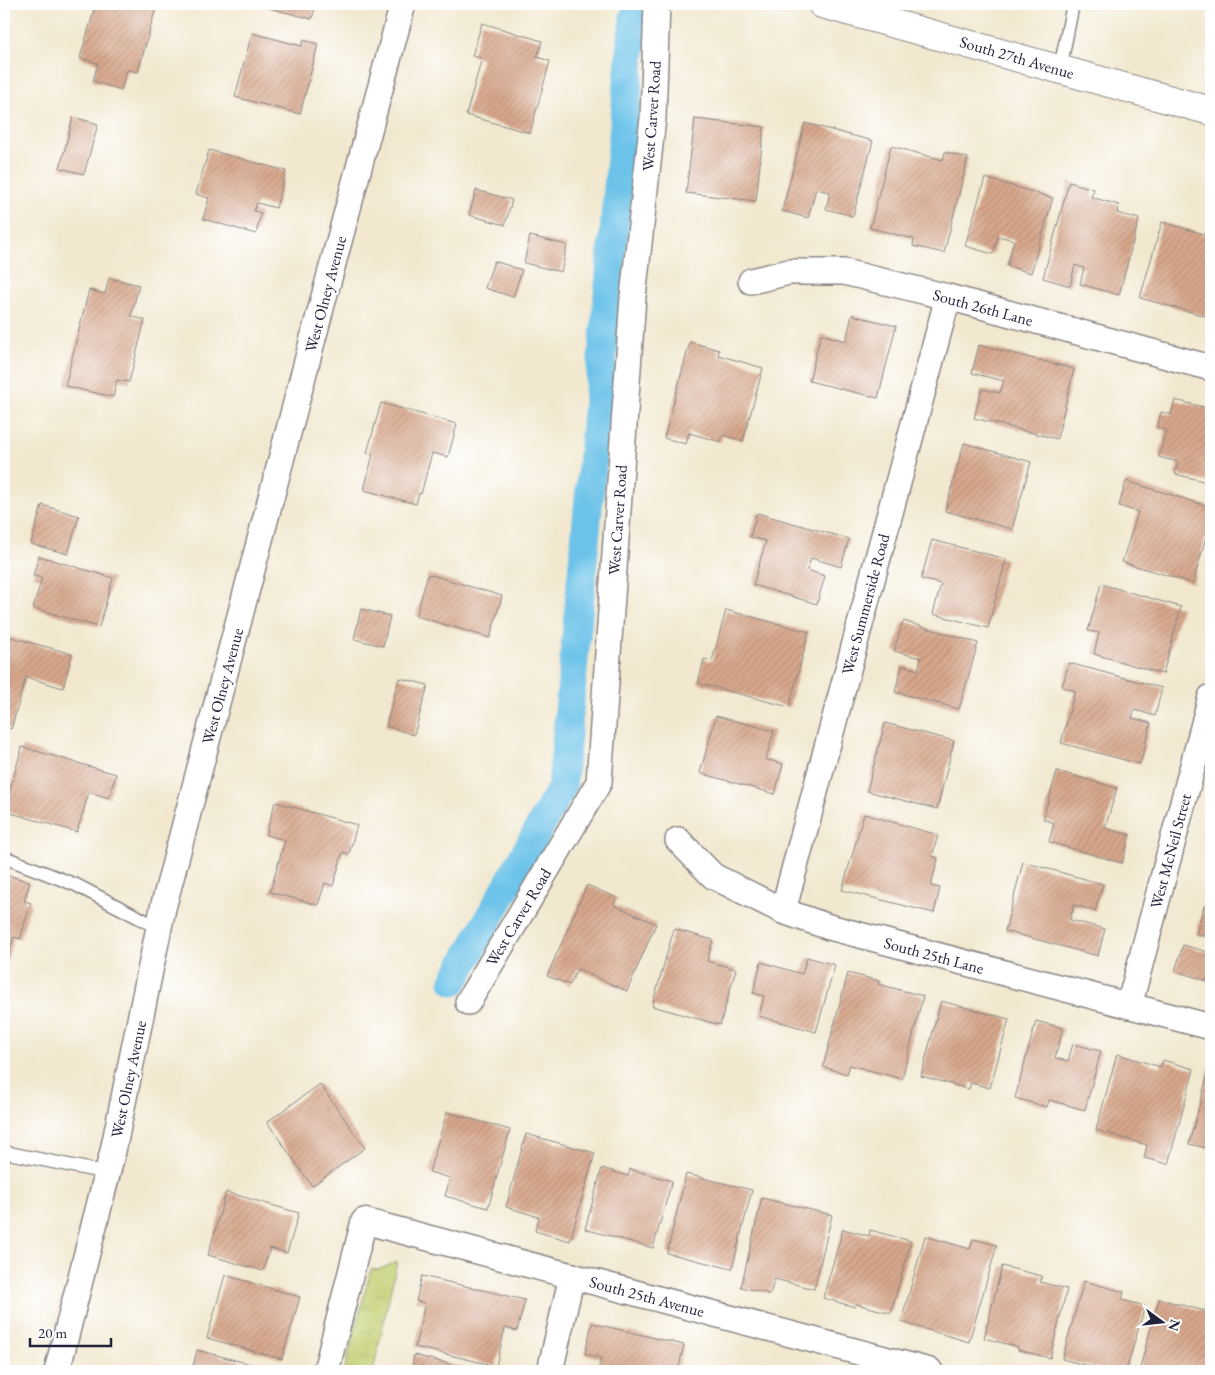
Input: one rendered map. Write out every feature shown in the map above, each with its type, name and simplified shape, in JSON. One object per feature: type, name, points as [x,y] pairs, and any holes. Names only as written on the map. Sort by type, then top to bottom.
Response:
[{"type":"street","name":"West Olney Avenue","points":[[57,1371],[107,1173],[159,928],[320,308],[403,4]]},
{"type":"street","name":"West Carver Road","points":[[468,1002],[598,782],[633,297],[653,118],[657,4]]},
{"type":"street","name":"South 27th Avenue","points":[[822,4],[1211,110]]},
{"type":"street","name":"South 26th Lane","points":[[751,281],[789,272],[844,272],[948,297],[1211,368]]},
{"type":"street","name":"West Summerside Road","points":[[783,911],[948,297]]},
{"type":"street","name":"West McNeil Street","points":[[1129,1006],[1211,697]]},
{"type":"street","name":"South 25th Lane","points":[[678,840],[713,876],[783,911],[828,927],[1211,1027]]},
{"type":"street","name":"South 25th Avenue","points":[[326,1371],[364,1220],[572,1276],[893,1367],[930,1371]]},
{"type":"street","points":[[550,1371],[572,1276]]},
{"type":"lane","points":[[1060,69],[1073,4]]},
{"type":"lane","points":[[4,859],[76,885],[159,928]]},
{"type":"lane","points":[[4,1152],[107,1173]]},
{"type":"green space","points":[[397,1262],[373,1371],[344,1371],[371,1269],[377,1270]]},
{"type":"building","points":[[96,4],[157,4],[138,72],[127,70],[121,90],[93,81],[98,63],[80,58]]},
{"type":"building","points":[[253,4],[316,4],[312,19]]},
{"type":"building","points":[[482,23],[542,41],[537,57],[550,61],[530,133],[466,115],[482,58],[472,56]]},
{"type":"building","points":[[252,33],[302,46],[303,40],[318,44],[300,114],[235,97]]},
{"type":"building","points":[[73,117],[98,124],[84,174],[60,168]]},
{"type":"building","points":[[695,119],[764,127],[756,201],[686,193]]},
{"type":"building","points":[[805,123],[873,141],[853,216],[826,209],[830,192],[816,189],[808,218],[782,211]]},
{"type":"building","points":[[891,146],[943,160],[945,152],[968,158],[944,253],[913,246],[914,239],[870,228]]},
{"type":"building","points":[[209,150],[286,171],[276,208],[257,203],[254,211],[261,213],[256,234],[203,219],[209,198],[196,194]]},
{"type":"building","points":[[985,178],[1053,198],[1031,273],[1007,266],[1014,240],[998,236],[993,254],[965,246]]},
{"type":"building","points":[[1069,182],[1094,189],[1091,197],[1119,205],[1117,213],[1139,219],[1119,295],[1080,284],[1084,268],[1075,265],[1070,286],[1043,278]]},
{"type":"building","points":[[476,190],[512,200],[505,225],[469,215]]},
{"type":"building","points":[[1162,222],[1211,236],[1211,309],[1209,317],[1140,298]]},
{"type":"building","points":[[530,236],[567,245],[561,272],[524,263]]},
{"type":"building","points":[[494,261],[522,270],[513,297],[485,288]]},
{"type":"building","points":[[109,278],[139,285],[131,316],[145,320],[129,382],[117,380],[113,397],[65,386],[89,290],[105,294]]},
{"type":"building","points":[[852,315],[896,326],[878,398],[809,381],[821,334],[846,341]]},
{"type":"building","points":[[690,342],[719,350],[718,355],[763,368],[743,441],[723,435],[721,442],[689,433],[686,444],[664,438]]},
{"type":"building","points":[[979,345],[1074,369],[1057,439],[974,418],[982,389],[1000,393],[1004,381],[972,373]]},
{"type":"building","points":[[1175,400],[1211,409],[1211,463],[1207,482],[1175,474],[1178,462],[1159,457],[1166,430],[1157,428],[1161,412],[1171,415]]},
{"type":"building","points":[[381,403],[457,424],[448,457],[432,453],[421,494],[419,493],[416,504],[364,490],[373,454],[367,453]]},
{"type":"building","points":[[964,443],[1031,462],[1012,529],[945,511]]},
{"type":"building","points":[[1126,481],[1211,507],[1211,528],[1208,538],[1206,537],[1193,583],[1122,562],[1138,512],[1119,506]]},
{"type":"building","points":[[42,505],[79,516],[68,554],[31,544]]},
{"type":"building","points":[[757,513],[849,539],[841,567],[811,558],[807,570],[825,576],[817,604],[753,585],[766,541],[750,537]]},
{"type":"building","points":[[932,540],[1006,559],[988,628],[933,614],[941,584],[921,579]]},
{"type":"building","points":[[39,556],[113,578],[99,627],[33,608],[42,578],[33,576]]},
{"type":"building","points":[[428,574],[502,596],[490,638],[416,616]]},
{"type":"building","points":[[1101,584],[1181,607],[1163,674],[1094,654],[1099,633],[1088,631]]},
{"type":"building","points":[[361,609],[390,616],[383,646],[354,639]]},
{"type":"building","points":[[726,610],[809,632],[789,707],[698,683],[704,659],[712,661]]},
{"type":"building","points":[[903,621],[978,643],[959,709],[895,692],[902,665],[918,670],[921,658],[894,651]]},
{"type":"building","points":[[4,635],[72,654],[63,688],[26,677],[11,729],[4,727]]},
{"type":"building","points":[[1069,663],[1162,688],[1155,716],[1135,710],[1132,718],[1151,723],[1140,764],[1061,743],[1075,691],[1062,687]]},
{"type":"building","points":[[399,678],[428,685],[414,735],[386,726]]},
{"type":"building","points":[[716,716],[774,731],[766,759],[783,764],[775,794],[700,773]]},
{"type":"building","points":[[885,723],[954,741],[937,809],[867,791]]},
{"type":"building","points":[[22,747],[116,774],[109,798],[89,792],[77,832],[4,811]]},
{"type":"building","points":[[1057,771],[1117,788],[1105,828],[1130,835],[1122,863],[1049,842],[1054,823],[1043,819]]},
{"type":"building","points":[[275,802],[357,825],[349,854],[343,852],[333,886],[325,883],[318,905],[270,892],[285,840],[266,835]]},
{"type":"building","points":[[864,814],[938,835],[932,856],[938,858],[931,886],[940,888],[934,913],[842,890]]},
{"type":"building","points":[[1023,862],[1103,884],[1095,911],[1074,905],[1070,920],[1105,929],[1098,956],[1005,931]]},
{"type":"building","points":[[4,874],[30,882],[24,901],[31,903],[20,939],[14,937],[6,964],[4,963]]},
{"type":"building","points":[[587,885],[617,898],[614,905],[656,924],[627,991],[577,969],[570,985],[547,976]]},
{"type":"building","points":[[1204,906],[1211,908],[1211,938],[1196,934]]},
{"type":"building","points":[[674,929],[713,940],[707,961],[736,969],[720,1025],[652,1006]]},
{"type":"building","points":[[1183,945],[1211,953],[1211,982],[1175,971]]},
{"type":"building","points":[[807,957],[835,965],[816,1032],[759,1016],[764,996],[753,993],[761,962],[802,974]]},
{"type":"building","points":[[848,973],[879,981],[878,984],[923,996],[902,1079],[850,1065],[847,1074],[823,1067]]},
{"type":"building","points":[[941,1001],[1009,1019],[990,1088],[971,1083],[969,1089],[921,1076]]},
{"type":"building","points":[[1036,1021],[1063,1028],[1055,1058],[1068,1061],[1073,1044],[1101,1051],[1085,1110],[1049,1100],[1047,1107],[1015,1098]]},
{"type":"building","points":[[1117,1054],[1161,1067],[1163,1060],[1194,1069],[1168,1164],[1144,1158],[1147,1145],[1096,1130]]},
{"type":"building","points":[[1211,1062],[1211,1149],[1189,1144]]},
{"type":"building","points":[[320,1084],[365,1148],[312,1186],[267,1122]]},
{"type":"building","points":[[447,1112],[510,1130],[488,1208],[445,1196],[450,1178],[429,1172]]},
{"type":"building","points":[[526,1134],[595,1153],[570,1241],[535,1231],[539,1217],[506,1207]]},
{"type":"building","points":[[602,1168],[628,1176],[630,1169],[672,1181],[653,1248],[585,1229]]},
{"type":"building","points":[[686,1174],[752,1190],[732,1269],[667,1253]]},
{"type":"building","points":[[226,1192],[299,1213],[287,1253],[270,1248],[263,1271],[208,1255]]},
{"type":"building","points":[[762,1198],[832,1215],[814,1289],[775,1279],[770,1294],[741,1287]]},
{"type":"building","points":[[843,1229],[869,1236],[870,1230],[911,1241],[891,1313],[856,1304],[855,1307],[823,1298]]},
{"type":"building","points":[[925,1236],[970,1249],[973,1239],[997,1245],[969,1342],[901,1322]]},
{"type":"building","points":[[1002,1266],[1042,1276],[1040,1282],[1067,1289],[1050,1358],[1018,1350],[1018,1347],[984,1338]]},
{"type":"building","points":[[225,1275],[300,1297],[282,1359],[207,1338]]},
{"type":"building","points":[[422,1276],[525,1300],[517,1331],[505,1328],[496,1366],[415,1347],[425,1303],[416,1301]]},
{"type":"building","points":[[1084,1281],[1124,1292],[1122,1300],[1145,1306],[1126,1371],[1107,1371],[1062,1359]]},
{"type":"building","points":[[1159,1299],[1205,1311],[1207,1302],[1211,1303],[1211,1371],[1139,1371]]},
{"type":"building","points":[[592,1323],[684,1345],[678,1371],[598,1371],[601,1358],[585,1354]]},
{"type":"building","points":[[197,1350],[277,1371],[192,1371]]},
{"type":"building","points":[[414,1355],[478,1371],[411,1371]]},
{"type":"building","points":[[761,1365],[784,1371],[759,1371]]},
{"type":"waterway","points":[[454,981],[562,787],[634,18]]}]
